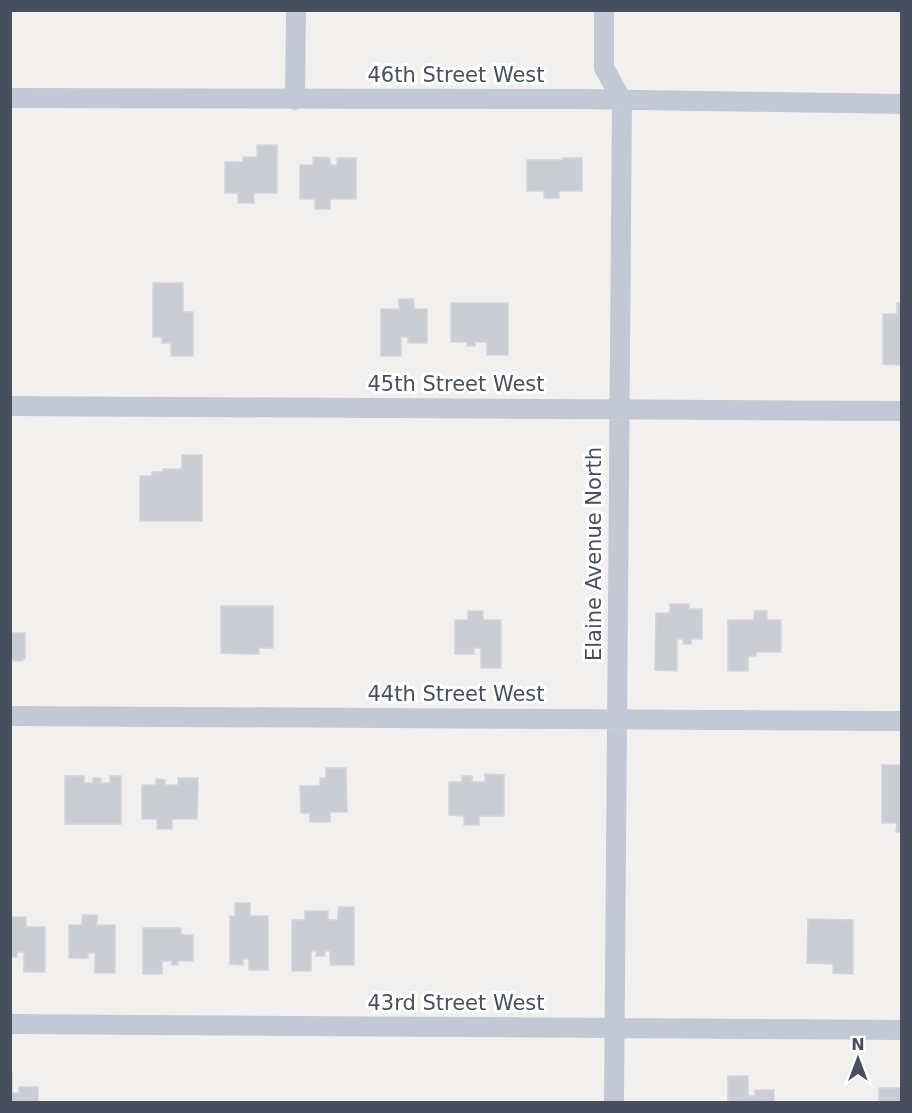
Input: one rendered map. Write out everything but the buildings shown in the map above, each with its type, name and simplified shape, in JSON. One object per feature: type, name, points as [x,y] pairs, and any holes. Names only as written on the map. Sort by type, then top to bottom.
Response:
[{"type":"street","points":[[294,100],[296,10]]},
{"type":"street","name":"Elaine Avenue North","points":[[604,10],[604,68],[622,100],[615,1102]]},
{"type":"street","name":"46th Street West","points":[[10,98],[622,100],[902,104]]},
{"type":"street","name":"45th Street West","points":[[10,405],[902,411]]},
{"type":"street","name":"44th Street West","points":[[10,716],[902,721]]},
{"type":"street","name":"43rd Street West","points":[[10,1024],[902,1030]]}]
